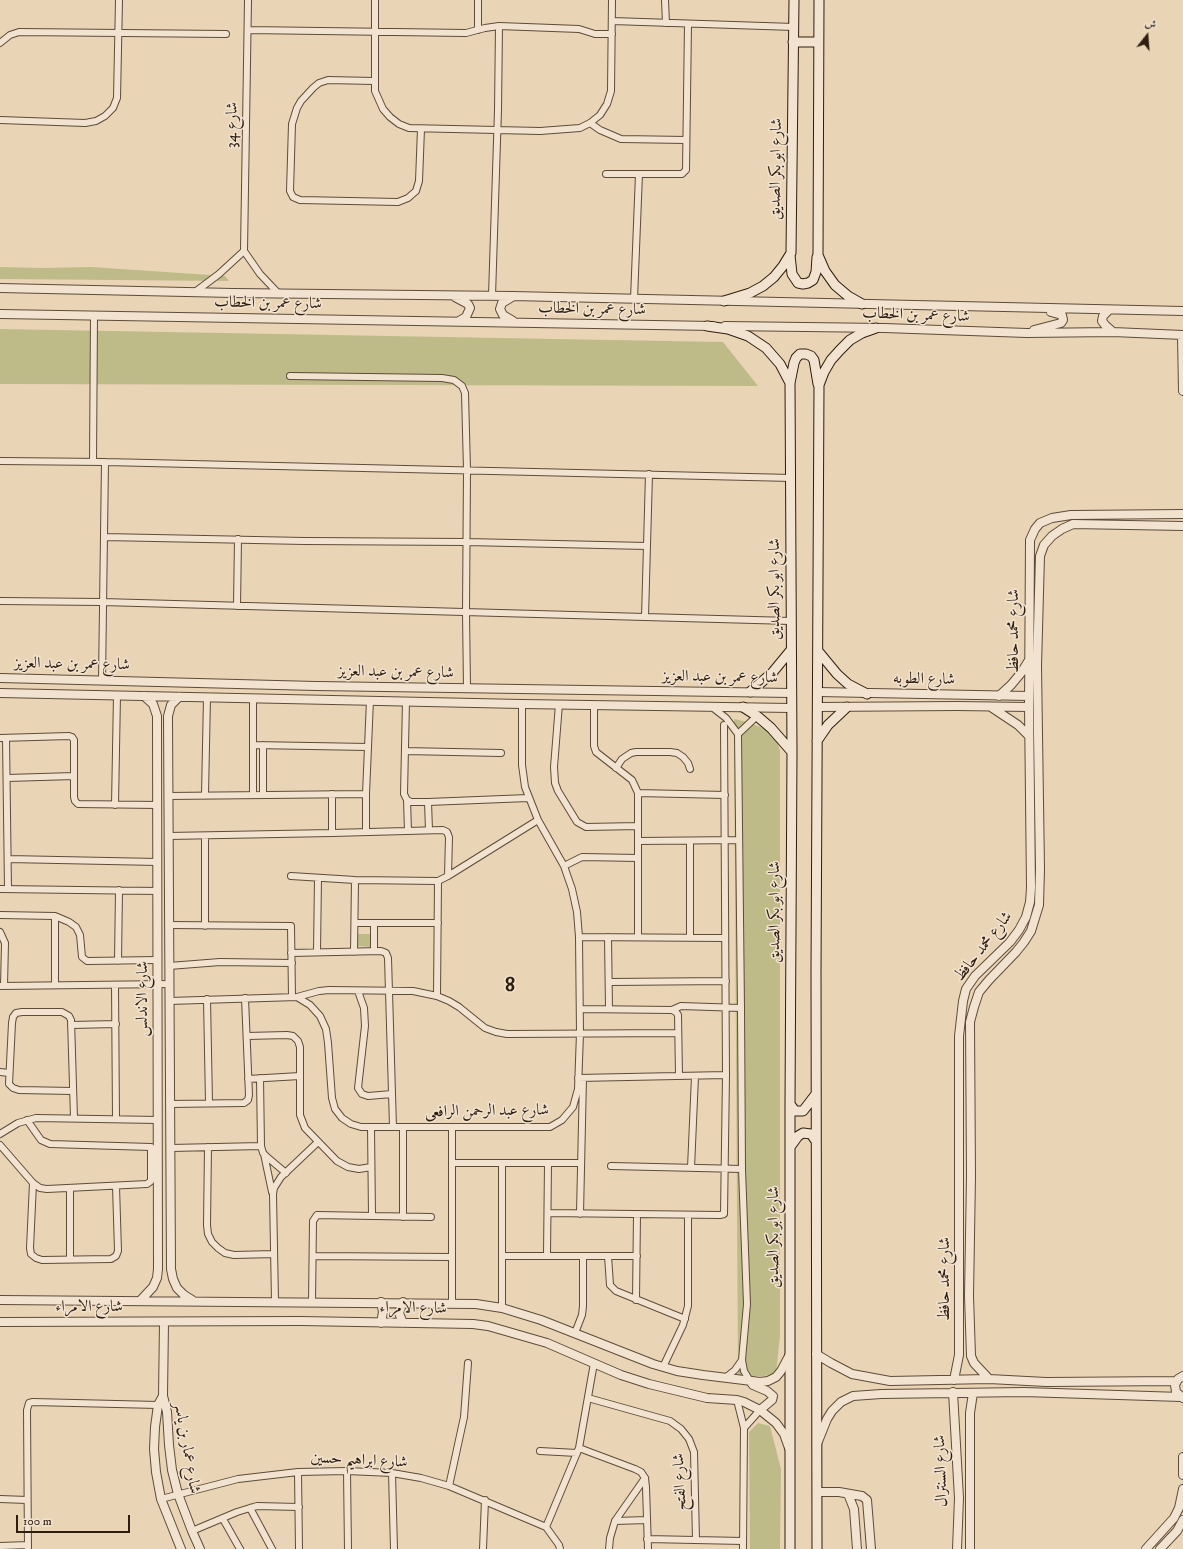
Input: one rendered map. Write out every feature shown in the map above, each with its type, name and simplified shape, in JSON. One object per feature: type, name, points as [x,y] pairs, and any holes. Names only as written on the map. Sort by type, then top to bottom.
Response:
[{"type":"main road","name":"شارع ابو بكر الصديق","points":[[794,0],[791,253],[792,274],[794,279],[803,284],[813,280],[816,272],[818,255]]},
{"type":"main road","points":[[819,0],[818,255],[825,271],[835,285],[848,296],[862,304]]},
{"type":"main road","points":[[793,42],[818,42]]},
{"type":"main road","points":[[724,301],[750,293],[763,286],[784,266],[791,253]]},
{"type":"main road","name":"شارع ابو بكر الصديق","points":[[707,326],[728,329],[748,336],[766,348],[780,364],[790,383],[792,478],[790,1549]]},
{"type":"main road","points":[[819,385],[827,366],[840,350],[850,340],[862,333],[876,328]]},
{"type":"main road","points":[[790,383],[796,358],[800,354],[811,356],[814,360],[819,385],[818,707],[816,742],[817,1549]]},
{"type":"main road","points":[[753,692],[772,673],[791,650]]},
{"type":"main road","points":[[818,652],[848,684],[866,694]]},
{"type":"main road","points":[[743,707],[756,711],[779,735],[792,752]]},
{"type":"main road","points":[[816,742],[828,725],[847,707]]},
{"type":"main road","points":[[790,1104],[795,1111],[802,1111],[816,1094]]},
{"type":"main road","points":[[790,1148],[798,1136],[803,1133],[811,1134],[816,1141]]},
{"type":"street","points":[[0,120],[85,123],[96,122],[105,116],[112,108],[117,98],[119,0]]},
{"type":"street","name":"شارع 34","points":[[244,251],[248,0]]},
{"type":"street","points":[[375,0],[374,81],[378,100],[390,117],[399,124],[409,128],[540,131],[580,128],[590,123],[600,115],[607,104],[611,91],[612,0]]},
{"type":"street","points":[[478,0],[478,30]]},
{"type":"street","points":[[665,0],[666,23]]},
{"type":"street","points":[[612,21],[794,27]]},
{"type":"street","points":[[606,174],[682,174],[685,172],[688,24]]},
{"type":"street","points":[[248,30],[466,33],[499,26],[582,29],[595,34],[612,34]]},
{"type":"street","points":[[492,296],[498,130],[499,26]]},
{"type":"street","points":[[0,43],[10,35],[19,32],[226,34]]},
{"type":"street","points":[[374,81],[328,80],[313,88],[301,101],[292,124],[290,191],[293,197],[300,200],[398,202],[408,198],[416,191],[420,180],[421,129]]},
{"type":"street","points":[[590,123],[605,133],[621,138],[686,140]]},
{"type":"street","points":[[634,299],[639,174]]},
{"type":"street","points":[[195,292],[219,274],[244,251],[260,274],[280,294]]},
{"type":"street","name":"شارع عمر بن الخطاب","points":[[2,287],[280,294],[512,296],[1183,311]]},
{"type":"street","points":[[451,296],[466,302],[470,306],[470,311],[466,317],[458,322]]},
{"type":"street","points":[[512,296],[502,303],[500,309],[503,315],[515,322]]},
{"type":"street","points":[[1027,307],[1059,313],[1063,318],[1061,322],[1027,333]]},
{"type":"street","points":[[1109,310],[1103,316],[1102,321],[1113,332]]},
{"type":"street","name":"شارع عمر بن الخطاب","points":[[0,314],[876,328],[1027,333],[1113,332],[1183,335]]},
{"type":"street","points":[[93,462],[94,315]]},
{"type":"street","points":[[1183,335],[1183,391]]},
{"type":"street","points":[[290,376],[442,378],[458,382],[462,386],[465,393],[467,688]]},
{"type":"street","points":[[0,461],[105,462],[792,478]]},
{"type":"street","points":[[102,680],[105,462]]},
{"type":"street","points":[[644,618],[649,474]]},
{"type":"street","points":[[1183,514],[1124,513],[1124,525],[1183,526]]},
{"type":"street","name":"شارع محمد حافظ","points":[[954,1380],[959,1355],[959,1036],[963,1001],[966,989],[975,976],[1010,942],[1019,930],[1026,917],[1030,902],[1030,540],[1035,529],[1040,523],[1052,518],[1124,513]]},
{"type":"street","name":"شارع محمد حافظ","points":[[989,1379],[974,1363],[971,1356],[969,1296],[971,1176],[969,1038],[970,1022],[979,992],[1024,942],[1033,924],[1038,905],[1040,869],[1037,666],[1040,556],[1044,545],[1052,536],[1067,526],[1073,524],[1124,525]]},
{"type":"street","points":[[104,537],[647,546]]},
{"type":"street","points":[[237,606],[238,540]]},
{"type":"street","points":[[0,602],[102,602],[792,621]]},
{"type":"street","points":[[999,696],[1021,673],[1029,660]]},
{"type":"street","name":"شارع عمر بن عبد العزيز","points":[[0,678],[316,686],[792,693]]},
{"type":"street","points":[[316,686],[316,699]]},
{"type":"street","points":[[619,690],[620,705]]},
{"type":"street","points":[[724,736],[737,735],[756,711],[758,698],[753,692]]},
{"type":"street","name":"شارع الطوبه","points":[[818,692],[1029,696]]},
{"type":"street","name":"شارع عمر بن عبد العزيز","points":[[0,693],[743,707]]},
{"type":"street","points":[[847,707],[848,693]]},
{"type":"street","points":[[115,805],[117,695]]},
{"type":"street","name":"شارع الاندلس","points":[[140,1301],[153,1287],[157,1278],[158,1269],[157,716],[153,704],[144,696]]},
{"type":"street","name":"شارع الاندلس","points":[[180,697],[171,705],[168,716],[171,1269],[177,1288],[184,1295],[193,1300]]},
{"type":"street","points":[[205,795],[207,697]]},
{"type":"street","points":[[253,698],[253,795]]},
{"type":"street","points":[[366,832],[370,700]]},
{"type":"street","points":[[406,701],[404,794],[407,800],[408,831]]},
{"type":"street","name":"شارع عبد الرحمن الرافعى","points":[[295,997],[310,1005],[320,1016],[326,1029],[332,1098],[335,1109],[342,1118],[351,1124],[361,1127],[550,1127],[562,1120],[573,1107],[580,1078],[580,937],[577,912],[572,889],[564,866],[538,820],[528,798],[522,765],[522,704]]},
{"type":"street","points":[[558,704],[554,767],[555,783],[576,822],[586,827],[638,826]]},
{"type":"street","points":[[594,705],[594,746],[596,752],[632,780],[638,793],[638,937]]},
{"type":"street","points":[[712,707],[726,718],[737,735],[742,1169],[747,1304],[742,1360],[744,1371],[752,1385],[767,1391],[773,1396],[772,1400],[760,1410],[744,1428]]},
{"type":"street","name":"شارع الطوبه","points":[[818,707],[1029,707]]},
{"type":"street","points":[[991,707],[1005,715],[1029,736]]},
{"type":"street","name":"شارع عمر بن عبد العزيز","points":[[756,711],[791,708]]},
{"type":"street","points":[[157,716],[164,714],[168,716]]},
{"type":"street","points":[[548,1213],[688,1215],[724,1214],[726,981],[724,725]]},
{"type":"street","points":[[8,889],[7,778],[3,738],[72,737],[74,740],[74,797],[78,804],[158,805]]},
{"type":"street","points":[[253,745],[368,747]]},
{"type":"street","points":[[263,745],[263,795]]},
{"type":"street","points":[[405,751],[502,753]]},
{"type":"street","points":[[616,768],[622,759],[631,753],[670,752],[677,753],[683,757],[690,769]]},
{"type":"street","points":[[7,778],[74,776]]},
{"type":"street","points":[[638,793],[725,795]]},
{"type":"street","points":[[332,794],[332,833]]},
{"type":"street","points":[[168,796],[366,794]]},
{"type":"street","points":[[407,800],[411,802],[428,802],[528,798]]},
{"type":"street","points":[[428,802],[429,830]]},
{"type":"street","points":[[291,876],[355,880],[438,881],[538,820]]},
{"type":"street","points":[[168,836],[443,830],[449,835],[448,876]]},
{"type":"street","points":[[205,836],[205,926]]},
{"type":"street","points":[[638,841],[738,840]]},
{"type":"street","points":[[690,841],[690,937]]},
{"type":"street","points":[[0,842],[7,843]]},
{"type":"street","points":[[564,866],[582,857],[638,858]]},
{"type":"street","points":[[8,859],[158,862]]},
{"type":"street","points":[[317,952],[318,878]]},
{"type":"street","points":[[354,952],[355,880]]},
{"type":"street","points":[[437,996],[438,881]]},
{"type":"street","points":[[0,889],[158,891]]},
{"type":"street","points":[[118,961],[119,890]]},
{"type":"street","points":[[0,915],[55,916],[69,922],[76,927],[80,935],[82,957],[87,961],[158,960]]},
{"type":"street","points":[[55,916],[55,985]]},
{"type":"street","points":[[355,923],[438,923]]},
{"type":"street","points":[[374,923],[374,951]]},
{"type":"street","points":[[169,925],[291,926],[291,953],[295,997]]},
{"type":"street","points":[[0,932],[5,943],[2,986],[169,984]]},
{"type":"street","points":[[580,937],[725,938]]},
{"type":"street","points":[[608,937],[609,1009]]},
{"type":"street","points":[[158,949],[169,949]]},
{"type":"street","points":[[291,953],[381,951],[386,954],[388,958],[393,1127]]},
{"type":"street","points":[[169,966],[220,962],[292,963]]},
{"type":"street","points":[[609,982],[726,981]]},
{"type":"street","points":[[115,985],[116,1119]]},
{"type":"street","points":[[170,1000],[295,997],[319,991],[413,992],[437,996],[459,1007],[481,1025],[496,1032],[507,1034],[678,1033]]},
{"type":"street","points":[[358,991],[364,1008],[365,1026],[358,1088],[362,1094],[368,1096],[392,1094]]},
{"type":"street","points":[[170,1104],[244,1103],[248,1100],[245,998]]},
{"type":"street","points":[[207,999],[209,1103]]},
{"type":"street","points":[[580,1009],[672,1010],[681,1006],[741,1008]]},
{"type":"street","points":[[672,1010],[678,1015],[679,1076]]},
{"type":"street","points":[[73,1091],[19,1090],[13,1088],[10,1084],[13,1017],[16,1013],[62,1012],[69,1016],[71,1025],[74,1118]]},
{"type":"street","points":[[71,1025],[116,1024]]},
{"type":"street","points":[[247,1036],[287,1034],[293,1036],[298,1041],[300,1047],[300,1115],[305,1128],[337,1161],[348,1167],[359,1169],[371,1167]]},
{"type":"street","points":[[158,1067],[170,1066]]},
{"type":"street","points":[[0,1072],[10,1073]]},
{"type":"street","points":[[580,1214],[580,1078],[726,1075]]},
{"type":"street","points":[[248,1079],[300,1076]]},
{"type":"street","points":[[691,1168],[695,1076]]},
{"type":"street","points":[[260,1078],[262,1149],[273,1194],[275,1302]]},
{"type":"street","points":[[0,1134],[9,1127],[36,1118],[158,1120]]},
{"type":"street","points":[[0,1145],[33,1183],[40,1188],[116,1186],[150,1183],[151,1147],[50,1144],[41,1140],[27,1120]]},
{"type":"street","points":[[370,1127],[372,1216]]},
{"type":"street","points":[[402,1127],[403,1217]]},
{"type":"street","points":[[452,1127],[452,1302]]},
{"type":"street","points":[[273,1194],[277,1182],[318,1142]]},
{"type":"street","points":[[171,1148],[208,1147],[262,1149],[286,1173]]},
{"type":"street","points":[[208,1147],[207,1225],[208,1234],[212,1242],[222,1251],[234,1255],[274,1254]]},
{"type":"street","points":[[452,1163],[581,1163]]},
{"type":"street","points":[[502,1163],[502,1308]]},
{"type":"street","points":[[547,1256],[548,1163]]},
{"type":"street","points":[[158,1166],[171,1166]]},
{"type":"street","points":[[611,1166],[742,1169]]},
{"type":"street","points":[[960,1176],[971,1176]]},
{"type":"street","points":[[33,1183],[30,1248],[31,1254],[42,1260],[111,1259],[116,1256],[118,1251],[116,1186]]},
{"type":"street","points":[[70,1188],[70,1259]]},
{"type":"street","points":[[636,1300],[638,1214]]},
{"type":"street","points":[[312,1302],[313,1221],[317,1215],[432,1217]]},
{"type":"street","points":[[663,1367],[685,1319],[689,1300],[688,1215]]},
{"type":"street","points":[[313,1256],[452,1257]]},
{"type":"street","points":[[502,1256],[637,1256]]},
{"type":"street","points":[[575,1333],[582,1315],[583,1306],[583,1256]]},
{"type":"street","points":[[608,1256],[610,1285],[620,1293],[685,1319]]},
{"type":"street","points":[[158,1269],[165,1271],[171,1269]]},
{"type":"street","name":"شارع الامراء","points":[[0,1300],[452,1302],[476,1304],[502,1308],[540,1320],[628,1355],[677,1371],[750,1381],[768,1381],[776,1377],[791,1353]]},
{"type":"street","points":[[380,1323],[383,1312],[381,1302]]},
{"type":"street","points":[[403,1302],[399,1313],[403,1323]]},
{"type":"street","name":"شارع الامراء","points":[[0,1322],[253,1321],[472,1324],[490,1326],[547,1344],[649,1384],[707,1398],[737,1400],[752,1405],[776,1423],[784,1434],[790,1450]]},
{"type":"street","name":"شارع عمار بن ياسر","points":[[164,1322],[163,1396],[167,1412],[172,1470],[178,1494],[200,1549]]},
{"type":"street","points":[[816,1354],[858,1376],[890,1381],[989,1379],[1046,1382],[1180,1378],[1175,1389],[1182,1398]]},
{"type":"street","points":[[725,1378],[735,1370],[742,1360]]},
{"type":"street","points":[[449,1486],[464,1417],[468,1363]]},
{"type":"street","points":[[560,1549],[559,1545],[546,1527],[578,1451],[594,1363]]},
{"type":"street","points":[[921,1381],[921,1393]]},
{"type":"street","points":[[1046,1382],[1046,1393]]},
{"type":"street","points":[[816,1447],[827,1419],[841,1402],[853,1396],[953,1392],[1046,1393],[1182,1398]]},
{"type":"street","name":"شارع السنترال","points":[[953,1392],[959,1498],[958,1549]]},
{"type":"street","name":"شارع السنترال","points":[[970,1549],[970,1414],[973,1393]]},
{"type":"street","name":"شارع عمار بن ياسر","points":[[163,1396],[158,1405],[155,1427],[154,1449],[157,1485],[181,1549]]},
{"type":"street","name":"شارع الفتح","points":[[588,1398],[670,1421],[681,1429],[689,1439],[694,1452],[696,1540]]},
{"type":"street","points":[[737,1400],[744,1428],[743,1549]]},
{"type":"street","points":[[0,1546],[28,1547],[28,1410],[30,1403],[158,1405]]},
{"type":"street","points":[[540,1451],[578,1451],[641,1472],[645,1478],[648,1549]]},
{"type":"street","points":[[1183,1457],[1183,1475]]},
{"type":"street","points":[[347,1471],[348,1549]]},
{"type":"street","name":"شارع ابراهيم حسين","points":[[161,1499],[238,1479],[298,1472],[347,1471],[392,1473],[421,1478],[449,1486],[546,1527]]},
{"type":"street","points":[[298,1472],[300,1549]]},
{"type":"street","points":[[392,1473],[394,1549]]},
{"type":"street","points":[[609,1549],[610,1538],[615,1521],[645,1478]]},
{"type":"street","points":[[1146,1549],[1174,1518],[1179,1508],[1183,1489]]},
{"type":"street","points":[[817,1492],[862,1496],[867,1500],[871,1549]]},
{"type":"street","points":[[848,1494],[854,1508],[857,1549]]},
{"type":"street","points":[[0,1499],[28,1500]]},
{"type":"street","points":[[483,1549],[485,1500]]},
{"type":"street","points":[[192,1531],[257,1506],[299,1507]]},
{"type":"street","points":[[250,1508],[272,1549]]},
{"type":"street","points":[[223,1519],[240,1549]]},
{"type":"street","points":[[615,1521],[647,1520]]},
{"type":"street","points":[[1160,1549],[1177,1531],[1183,1520]]},
{"type":"street","points":[[958,1529],[970,1529]]},
{"type":"street","points":[[647,1539],[743,1541]]},
{"type":"shaded area","points":[[0,267],[91,267],[225,276],[229,281],[0,279]]},
{"type":"shaded area","points":[[0,329],[723,342],[758,386],[0,384]]},
{"type":"shaded area","points":[[734,719],[748,722],[763,728],[776,738],[780,751],[780,1336],[776,1374],[763,1376],[738,1376]]},
{"type":"shaded area","points":[[357,934],[372,934],[371,947],[357,946]]},
{"type":"shaded area","points":[[758,1423],[770,1426],[781,1469],[780,1549],[750,1549],[749,1432]]},
{"type":"district","name":"8","points":[[510,987]]}]
